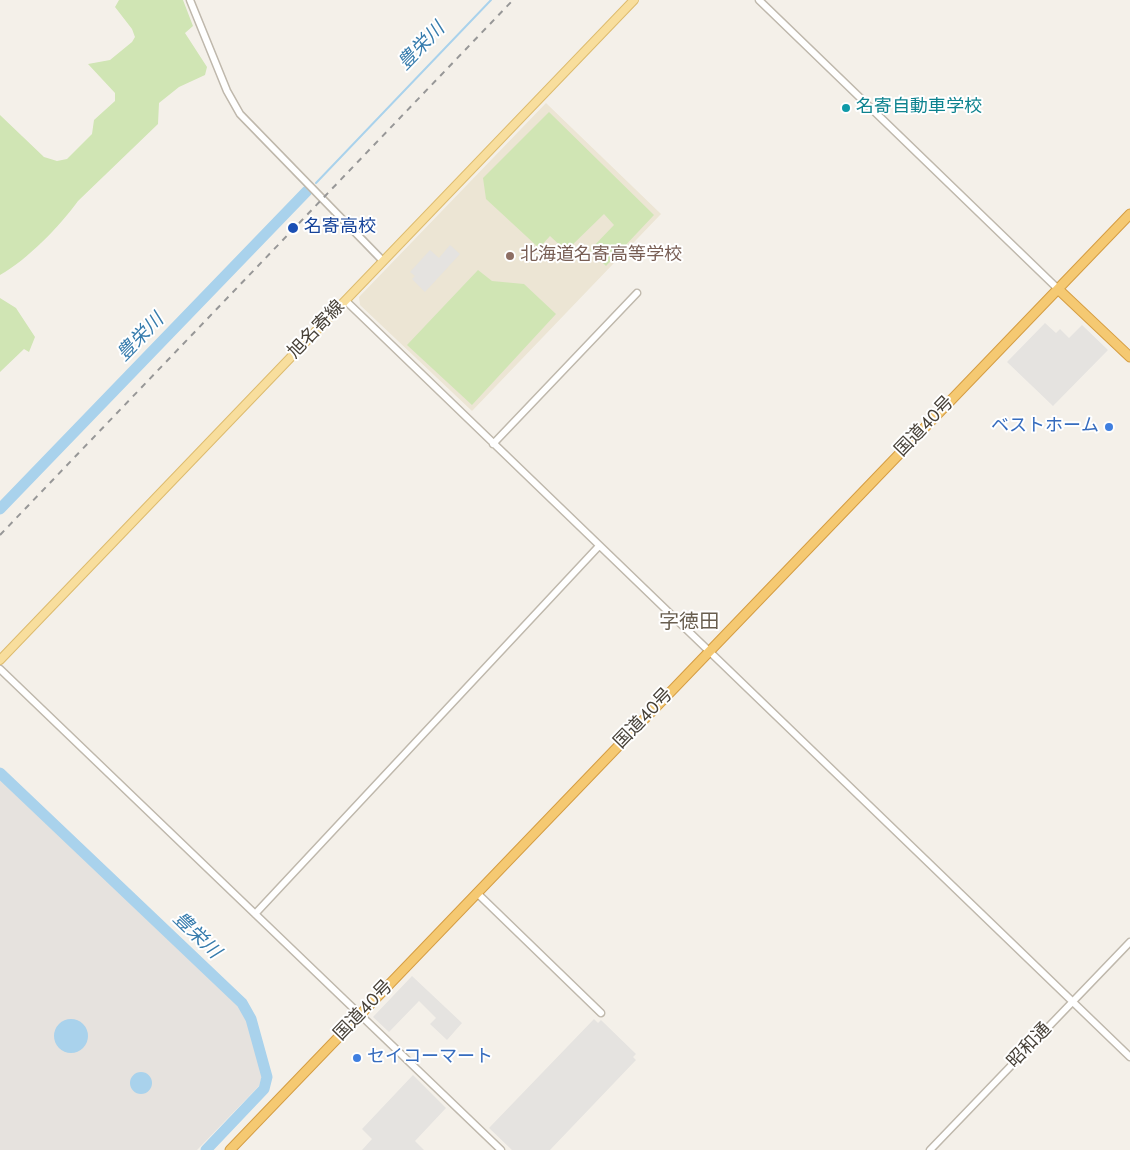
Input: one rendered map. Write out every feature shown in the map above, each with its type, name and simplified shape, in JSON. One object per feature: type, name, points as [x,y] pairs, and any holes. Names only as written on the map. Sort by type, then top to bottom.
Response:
[{"type":"highway","name":"国道40号","points":[[230,1150],[1130,214]]},
{"type":"highway","points":[[1058,289],[1130,357]]},
{"type":"main road","name":"旭名寄線","points":[[0,660],[634,0]]},
{"type":"street","points":[[190,0],[227,92],[240,114],[383,261]]},
{"type":"street","points":[[759,0],[1058,289]]},
{"type":"street","points":[[493,444],[637,293]]},
{"type":"street","points":[[346,301],[1130,1057]]},
{"type":"street","points":[[255,914],[599,546]]},
{"type":"street","points":[[0,669],[501,1150]]},
{"type":"street","points":[[477,893],[601,1013]]},
{"type":"street","name":"昭和通","points":[[930,1150],[1130,942]]},
{"type":"shaded area","name":"北海道名寄高等学校","points":[[546,103],[661,214],[472,411],[360,305],[359,297]]},
{"type":"shaded area","points":[[450,245],[460,254],[425,292],[412,279],[415,276],[410,272],[430,250],[439,258]]},
{"type":"shaded area","points":[[1045,323],[1056,333],[1060,329],[1069,338],[1082,325],[1108,350],[1053,406],[1007,362]]},
{"type":"shaded area","points":[[0,778],[237,1004],[249,1024],[262,1076],[259,1086],[197,1150],[0,1150]]},
{"type":"shaded area","points":[[412,976],[462,1023],[447,1040],[430,1024],[436,1018],[419,1001],[389,1032],[373,1017]]},
{"type":"shaded area","points":[[594,1019],[598,1023],[601,1020],[636,1054],[633,1057],[636,1060],[550,1150],[512,1150],[489,1128]]},
{"type":"shaded area","points":[[413,1075],[446,1108],[415,1141],[424,1150],[362,1150],[372,1139],[362,1129]]},
{"type":"green space","points":[[119,0],[183,0],[193,26],[185,33],[207,67],[205,75],[179,87],[159,103],[158,124],[78,201],[42,242],[21,261],[0,275],[0,115],[44,157],[57,161],[67,159],[92,134],[94,120],[115,101],[115,93],[88,64],[110,60],[132,42],[135,37],[132,29],[115,7]]},
{"type":"green space","points":[[549,112],[654,215],[606,266],[590,250],[614,225],[604,214],[566,251],[550,236],[539,248],[486,199],[483,178]]},
{"type":"green space","points":[[478,270],[492,281],[524,284],[556,314],[472,405],[407,345]]},
{"type":"green space","points":[[0,298],[16,308],[35,337],[29,352],[24,349],[0,372]]},
{"type":"water","points":[[71,1019],[78,1020],[83,1024],[87,1029],[87,1043],[83,1048],[78,1052],[71,1053],[64,1052],[59,1048],[55,1043],[54,1036],[55,1029],[59,1024],[64,1020]]},
{"type":"water","points":[[141,1072],[149,1075],[152,1083],[149,1091],[141,1094],[133,1091],[130,1083],[133,1075]]},
{"type":"waterway","name":"豊栄川","points":[[316,183],[491,0]]},
{"type":"waterway","name":"豊栄川","points":[[0,509],[307,191]]},
{"type":"waterway","name":"豊栄川","points":[[0,773],[242,1003],[251,1019],[267,1077],[264,1089],[206,1150]]},
{"type":"railway","points":[[0,535],[513,0]]},
{"type":"place","name":"名寄自動車学校","points":[[846,108]]},
{"type":"place","name":"名寄高校","points":[[293,228]]},
{"type":"place","name":"北海道名寄高等学校","points":[[510,256]]},
{"type":"place","name":"ベストホーム","points":[[1109,427]]},
{"type":"place","name":"セイコーマート","points":[[357,1058]]},
{"type":"district","name":"字徳田","points":[[689,623]]}]
